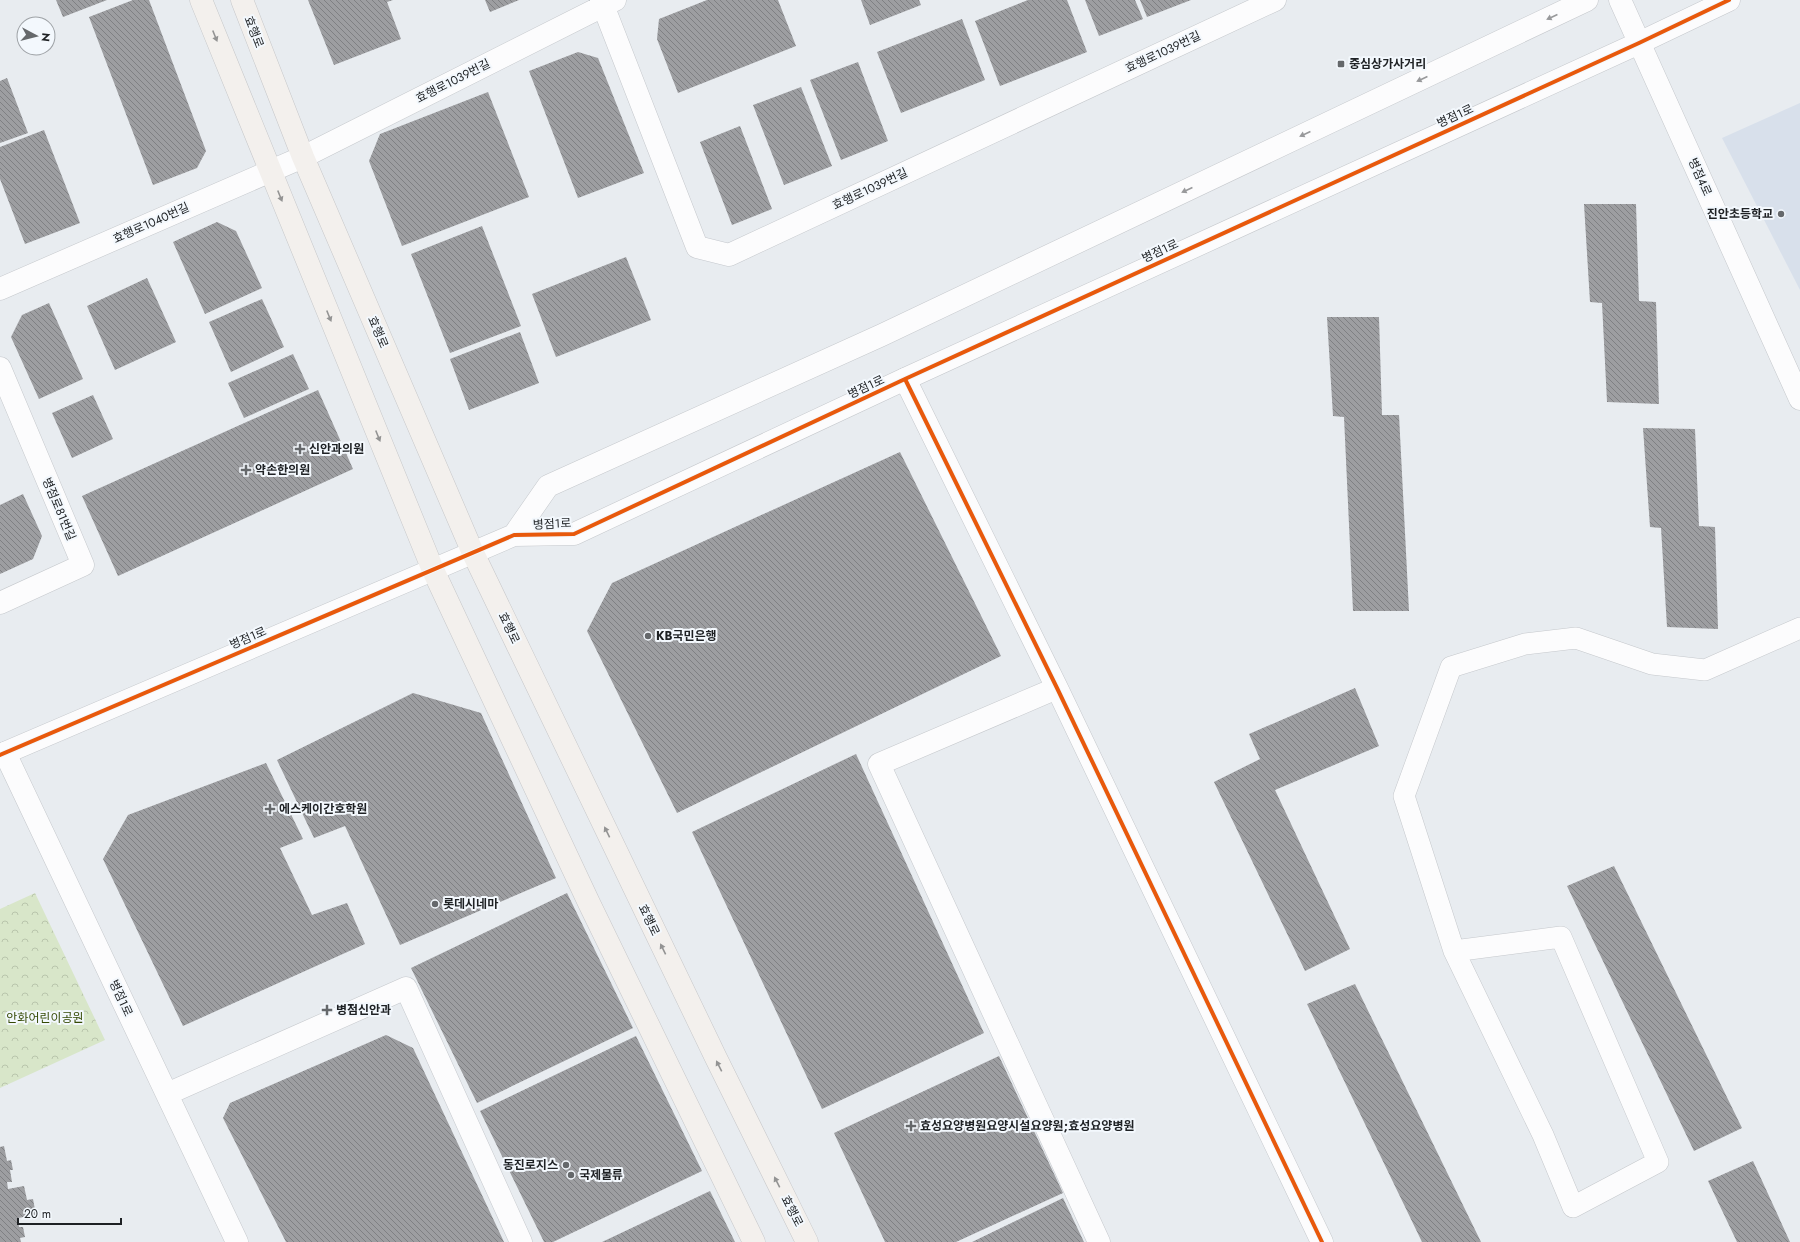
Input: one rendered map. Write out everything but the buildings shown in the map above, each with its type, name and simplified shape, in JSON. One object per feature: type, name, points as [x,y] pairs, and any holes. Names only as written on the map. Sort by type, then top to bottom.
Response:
[{"type":"main road","points":[[201,0],[433,570],[589,903],[754,1242]]},
{"type":"main road","name":"효행로","points":[[242,0],[303,157],[473,553],[716,1058],[807,1242]]},
{"type":"street","name":"효행로1039번길","points":[[303,157],[606,2],[698,247],[729,255],[1275,0]]},
{"type":"street","name":"병점1로","points":[[514,535],[548,486],[882,335],[1587,0]]},
{"type":"street","name":"병점4로","points":[[1620,0],[1800,398]]},
{"type":"street","name":"병점1로","points":[[237,1242],[2,754],[514,535],[574,534],[905,379],[1639,43],[1729,0]]},
{"type":"street","name":"효행로1040번길","points":[[0,289],[303,157]]},
{"type":"street","name":"병점로81번길","points":[[0,368],[83,565],[0,602]]},
{"type":"street","points":[[905,379],[1057,688],[1322,1242]]},
{"type":"street","points":[[1057,688],[879,764],[1099,1242]]},
{"type":"street","points":[[167,1094],[406,988],[521,1242]]},
{"type":"lane","points":[[1454,950],[1561,937],[1658,1162],[1573,1207],[1543,1135],[1454,950],[1404,796],[1451,667],[1525,644],[1576,638],[1652,664],[1705,670],[1800,628]]},
{"type":"shaded area","name":"진안초등학교","points":[[1800,103],[1800,290],[1722,138]]},
{"type":"green space","name":"안화어린이공원","points":[[35,893],[105,1040],[0,1088],[0,909]]},
{"type":"cycle path","points":[[0,755],[514,535],[574,534],[905,379],[1639,43],[1729,0]]},
{"type":"cycle path","points":[[905,379],[1057,688],[1322,1242]]},
{"type":"place","name":"중심상가사거리","points":[[1341,64]]},
{"type":"place","name":"진안초등학교","points":[[1781,214]]},
{"type":"place","name":"신안과의원","points":[[300,449]]},
{"type":"place","name":"약손한의원","points":[[246,470]]},
{"type":"place","name":"KB국민은행","points":[[648,636]]},
{"type":"place","name":"에스케이간호학원","points":[[270,809]]},
{"type":"place","name":"롯데시네마","points":[[435,904]]},
{"type":"place","name":"병점신안과","points":[[327,1010]]},
{"type":"place","name":"효성요양병원요양시설요양원;효성요양병원","points":[[911,1126]]},
{"type":"place","name":"동진로지스","points":[[566,1165]]},
{"type":"place","name":"국제물류","points":[[571,1175]]}]
